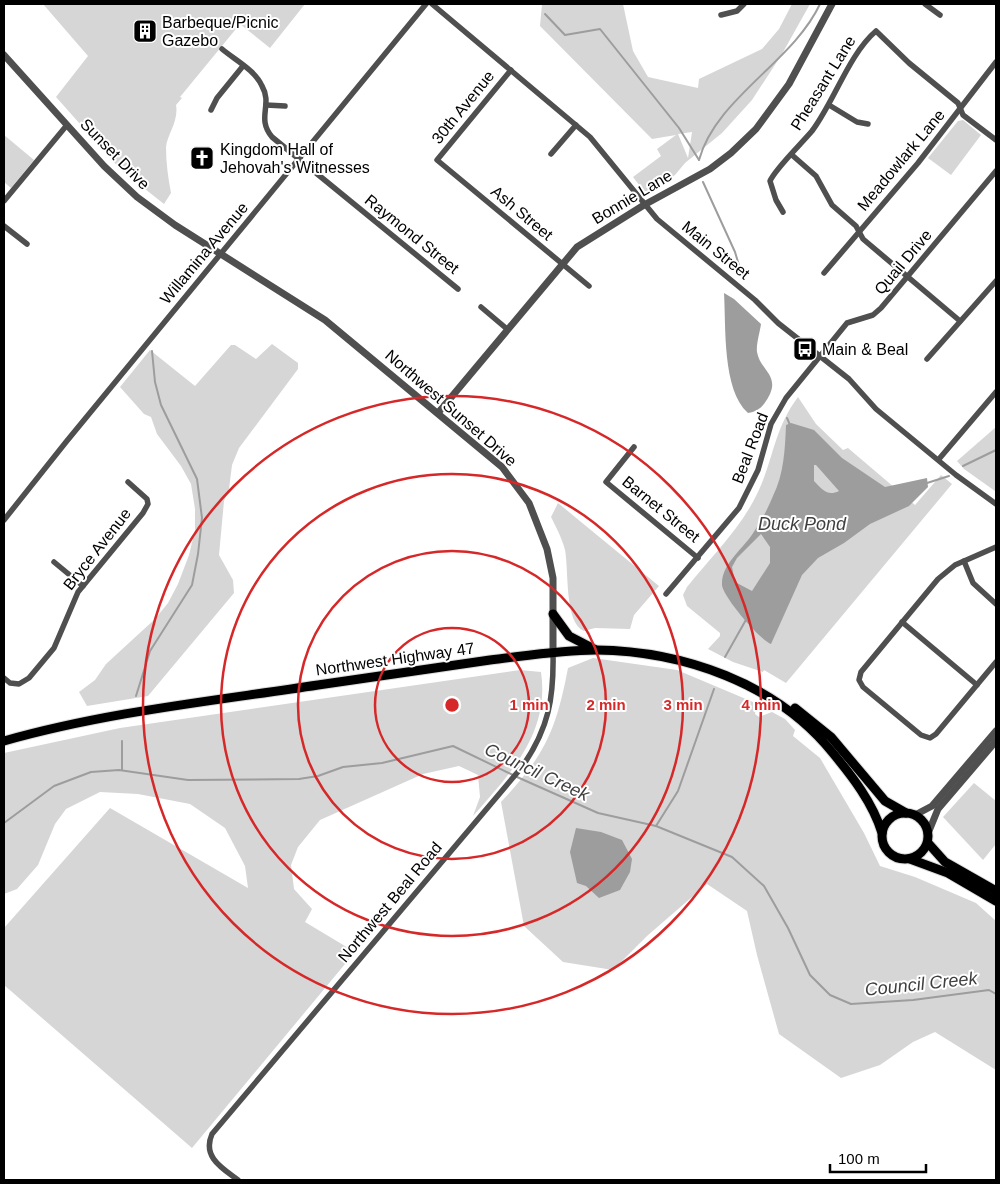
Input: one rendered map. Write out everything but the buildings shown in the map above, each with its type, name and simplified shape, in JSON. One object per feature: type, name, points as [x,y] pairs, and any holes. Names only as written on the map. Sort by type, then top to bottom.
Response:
[{"type":"main road","points":[[553,614],[569,636],[596,650]]},
{"type":"main road","name":"Northwest Highway 47","points":[[4,741],[118,716],[553,652],[596,650],[643,654],[701,667],[753,688],[785,706],[810,727],[841,763],[876,814],[882,833]]},
{"type":"main road","name":"Northwest Highway 47","points":[[785,706],[792,706],[831,737],[884,801],[911,814]]},
{"type":"main road","points":[[900,813],[911,814],[926,824],[929,831],[928,843],[921,854],[910,859],[903,860],[889,854],[885,848],[882,833],[888,821],[900,813]]},
{"type":"main road","points":[[928,843],[936,855],[945,862],[996,891]]},
{"type":"main road","points":[[910,859],[948,873],[996,901]]},
{"type":"street","name":"Willamina Avenue","points":[[4,520],[426,4]]},
{"type":"street","name":"Main Street","points":[[432,4],[576,125],[597,145],[644,205],[672,233],[849,379],[876,409],[939,459],[956,475],[996,504]]},
{"type":"street","points":[[721,15],[737,11],[744,4]]},
{"type":"street","name":"Bonnie Lane","points":[[438,413],[561,264],[581,244],[644,205],[715,165],[756,129],[789,84],[832,4]]},
{"type":"street","points":[[925,4],[940,15]]},
{"type":"street","name":"Pheasant Lane","points":[[783,212],[776,200],[770,181],[772,175],[792,155],[829,105],[865,40],[876,31],[909,63],[958,104],[963,115],[996,140]]},
{"type":"street","name":"Raymond Street","points":[[222,49],[253,74],[262,85],[266,105],[263,117],[266,130],[458,289]]},
{"type":"street","name":"Sunset Drive","points":[[4,55],[112,175],[160,215],[222,254]]},
{"type":"street","name":"Meadowlark Lane","points":[[824,272],[918,163],[996,62]]},
{"type":"street","points":[[212,110],[217,98],[242,66]]},
{"type":"street","name":"30th Avenue","points":[[438,160],[511,70]]},
{"type":"street","points":[[266,105],[285,106]]},
{"type":"street","points":[[829,105],[857,122],[868,124]]},
{"type":"street","points":[[4,201],[67,125]]},
{"type":"street","points":[[551,154],[576,125]]},
{"type":"street","points":[[792,155],[816,176],[832,205],[859,232],[863,239],[960,321]]},
{"type":"street","name":"Ash Street","points":[[438,160],[589,286]]},
{"type":"street","name":"Quail Drive","points":[[820,356],[847,323],[878,312],[996,171]]},
{"type":"street","points":[[4,226],[27,244]]},
{"type":"street","name":"Northwest Sunset Drive","points":[[222,254],[317,314],[496,461],[529,503],[544,537],[550,563],[553,652]]},
{"type":"street","points":[[927,359],[996,281]]},
{"type":"street","points":[[481,308],[507,329]]},
{"type":"street","name":"Beal Road","points":[[666,594],[739,508],[758,470],[771,424],[786,398],[820,356]]},
{"type":"street","points":[[939,459],[996,392]]},
{"type":"street","name":"Barnet Street","points":[[634,447],[606,482],[698,558]]},
{"type":"street","name":"Bryce Avenue","points":[[4,678],[19,684],[29,678],[58,642],[75,597],[143,513],[148,504],[143,494],[128,482]]},
{"type":"street","points":[[996,547],[964,561],[938,579],[861,672],[859,679],[861,686],[921,735],[929,738],[936,734],[996,662]]},
{"type":"street","points":[[964,561],[974,585],[996,604]]},
{"type":"street","points":[[54,562],[83,586]]},
{"type":"street","points":[[902,622],[977,685]]},
{"type":"street","name":"Northwest Beal Road","points":[[238,1180],[216,1163],[209,1151],[208,1144],[221,1122],[522,767],[540,738],[548,716],[553,690],[553,652]]},
{"type":"street","points":[[911,814],[932,806],[996,730]]},
{"type":"street","points":[[929,831],[938,809],[996,741]]},
{"type":"shaded area","points":[[43,4],[305,4],[270,48],[240,24],[180,97],[182,98],[176,105],[176,117],[166,147],[171,193],[164,204],[121,170],[56,97],[88,56]]},
{"type":"shaded area","points":[[542,4],[623,4],[633,51],[648,77],[698,88],[699,79],[762,49],[779,29],[792,4],[810,4],[782,54],[752,100],[722,133],[685,163],[675,175],[647,192],[643,190],[633,177],[661,156],[657,149],[676,135],[652,139],[540,26]],"holes":[[[692,132],[688,158],[678,134]]]},
{"type":"shaded area","points":[[963,120],[981,135],[951,175],[928,158],[958,121]]},
{"type":"shaded area","points":[[4,135],[34,160],[11,188],[4,182]]},
{"type":"shaded area","points":[[272,344],[298,363],[298,369],[239,448],[232,465],[229,489],[224,501],[219,555],[233,580],[234,593],[148,696],[87,706],[79,692],[95,680],[106,664],[155,619],[168,603],[178,584],[189,555],[195,530],[195,509],[191,484],[181,466],[157,434],[151,417],[144,414],[120,387],[150,350],[195,386],[231,345],[235,345],[256,359]]},
{"type":"shaded area","points":[[798,397],[816,424],[843,450],[848,448],[915,505],[941,475],[952,484],[786,683],[764,670],[763,672],[733,662],[708,649],[720,636],[720,633],[687,606],[683,595],[687,587],[735,530],[751,505],[763,479],[779,432]]},
{"type":"shaded area","points":[[996,427],[995,491],[964,469],[957,461]]},
{"type":"shaded area","points":[[558,503],[659,586],[634,615],[630,629],[595,628],[584,631],[573,618],[568,595],[565,550],[551,517]]},
{"type":"shaded area","points":[[593,658],[677,670],[753,702],[756,707],[755,714],[759,717],[772,712],[785,719],[795,730],[793,736],[820,758],[864,833],[880,866],[915,877],[976,903],[996,921],[996,1070],[935,1032],[913,1042],[880,1065],[841,1078],[779,1034],[747,911],[707,884],[647,936],[613,970],[563,962],[524,926],[501,802],[528,770],[546,741],[559,709],[568,668]]},
{"type":"shaded area","points":[[520,670],[541,672],[542,694],[539,714],[533,733],[513,768],[473,816],[480,797],[478,775],[459,766],[423,774],[320,820],[298,847],[291,865],[294,889],[312,909],[305,922],[355,952],[192,1148],[4,985],[4,928],[110,808],[248,888],[245,866],[225,828],[190,804],[138,794],[100,792],[66,809],[55,824],[38,865],[17,889],[4,894],[4,753],[120,728]]},
{"type":"shaded area","points":[[974,783],[996,801],[996,844],[983,860],[943,817]]},
{"type":"water","points":[[724,293],[734,299],[761,324],[757,352],[759,359],[769,374],[772,385],[771,392],[758,409],[748,413],[740,403],[730,374],[727,357]]},
{"type":"water","name":"Duck Pond","points":[[791,423],[814,430],[842,458],[885,487],[927,478],[928,487],[909,506],[870,524],[844,543],[818,558],[802,575],[771,644],[759,635],[743,618],[729,599],[722,585],[725,570],[758,526],[777,488],[783,461],[786,425]],"holes":[[[814,465],[816,465],[839,491],[828,493],[814,481]],[[761,534],[770,547],[770,563],[752,591],[735,582],[732,567],[737,558]]]},
{"type":"water","points":[[576,828],[601,832],[622,840],[632,859],[630,872],[620,890],[599,898],[586,886],[577,883],[570,852]]},
{"type":"waterway","points":[[699,160],[708,138],[721,118],[792,44],[808,25],[820,4]]},
{"type":"waterway","points":[[545,14],[565,35],[600,29],[679,128],[699,160]]},
{"type":"waterway","points":[[703,182],[735,252],[741,272]]},
{"type":"waterway","points":[[136,696],[150,651],[192,585],[202,518],[197,479],[161,405],[155,382],[152,351]]},
{"type":"waterway","points":[[787,418],[790,425]]},
{"type":"waterway","points":[[963,466],[996,450]]},
{"type":"waterway","points":[[927,483],[949,476]]},
{"type":"waterway","points":[[725,657],[747,618]]},
{"type":"waterway","points":[[656,826],[678,791],[714,689]]},
{"type":"waterway","points":[[122,741],[122,770]]},
{"type":"waterway","name":"Council Creek","points":[[4,823],[54,786],[91,772],[119,770],[188,780],[299,779],[318,776],[343,767],[382,763],[453,746],[513,775]]},
{"type":"waterway","name":"Council Creek","points":[[517,777],[598,813],[656,826],[732,857],[764,886],[788,928],[810,975],[830,995],[851,1004],[913,1000],[989,990],[996,994]]},
{"type":"place","name":"Barbeque/Picnic Gazebo","points":[[145,31]]},
{"type":"place","name":"Kingdom Hall of Jehovah's Witnesses","points":[[202,158]]},
{"type":"place","name":"Main & Beal","points":[[805,349]]}]
